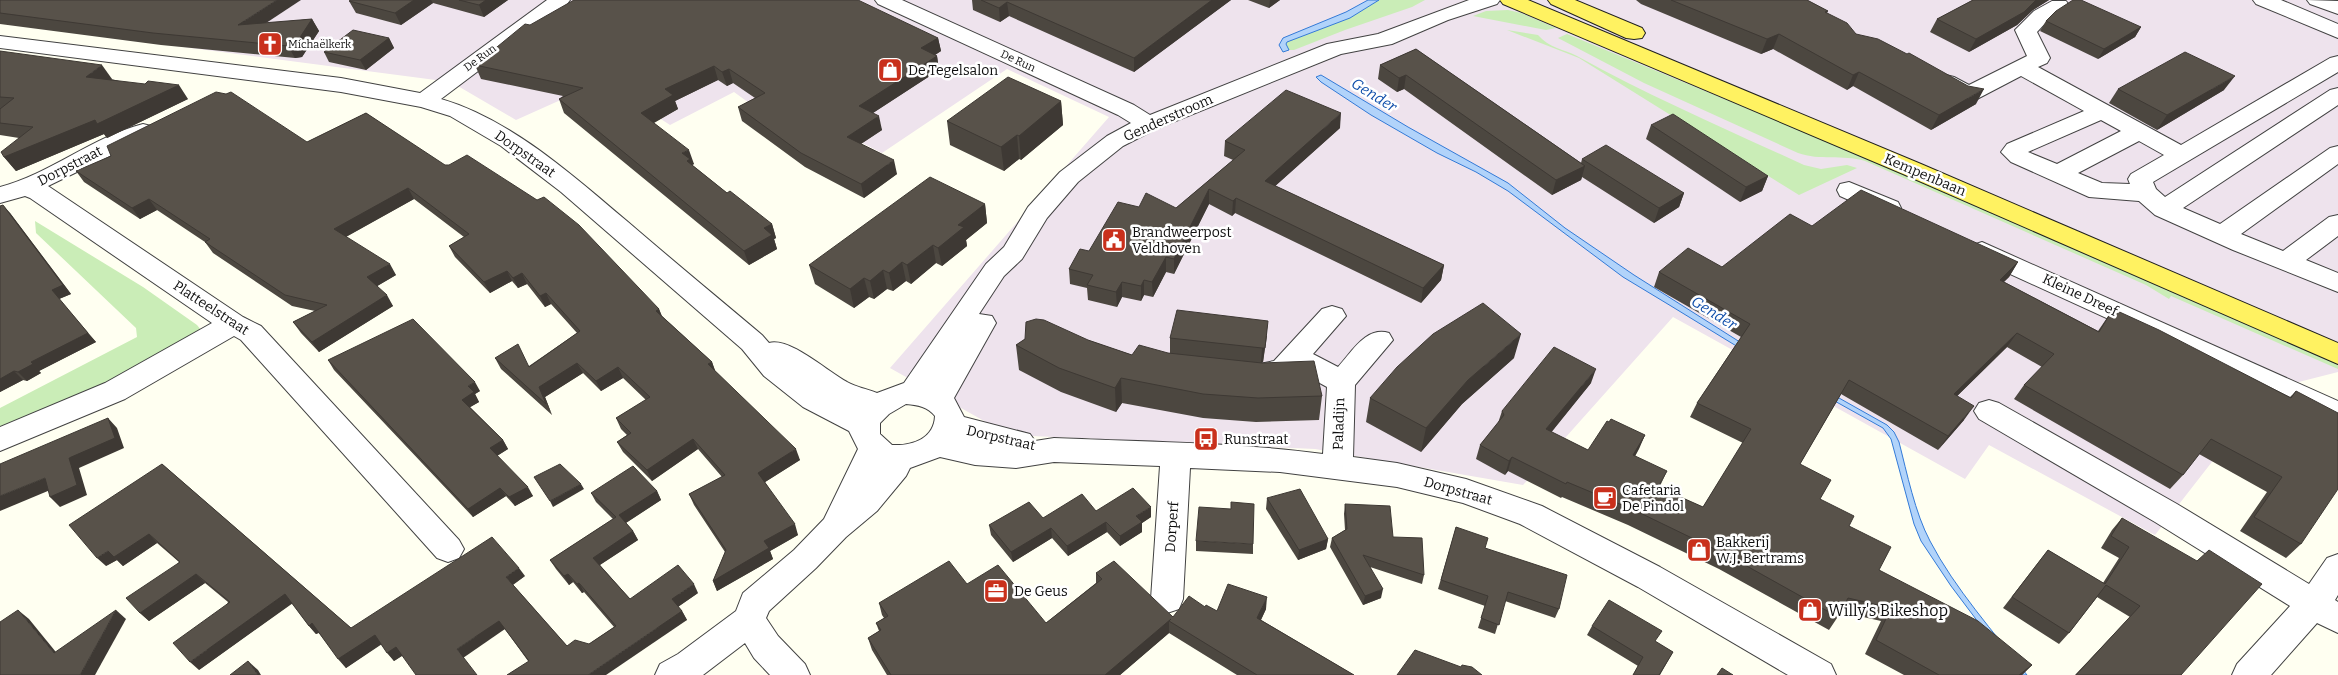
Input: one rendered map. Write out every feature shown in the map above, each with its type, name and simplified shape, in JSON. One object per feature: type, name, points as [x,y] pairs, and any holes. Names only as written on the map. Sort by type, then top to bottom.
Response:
[{"type":"main road","name":"Kempenbaan","points":[[1510,0],[1912,169],[2338,354]]},
{"type":"main road","name":"Kempenbaan","points":[[1558,0],[2338,342]]},
{"type":"street","name":"De Run","points":[[425,101],[441,86],[560,0]]},
{"type":"street","name":"De Run","points":[[885,0],[1126,110],[1148,124]]},
{"type":"street","name":"Genderstroom","points":[[1335,49],[1350,39],[1439,0]]},
{"type":"street","name":"Genderstroom","points":[[934,416],[1010,274],[1013,253],[1037,213],[1069,176],[1115,141],[1148,124],[1335,49],[1384,39],[1441,16],[1490,0]]},
{"type":"street","points":[[2263,0],[2338,32]]},
{"type":"street","points":[[2317,0],[2338,8]]},
{"type":"street","points":[[1926,71],[1969,94],[2039,58],[2026,30],[2038,22],[2041,15],[2059,6]]},
{"type":"street","name":"Dorpstraat","points":[[0,42],[341,85],[425,101],[458,111],[509,141],[555,174],[752,342],[774,369],[813,399],[879,434]]},
{"type":"street","points":[[2338,64],[2140,179],[2145,193],[2164,209],[2338,283]]},
{"type":"street","points":[[2020,67],[2182,155]]},
{"type":"street","points":[[220,92],[246,74]]},
{"type":"street","points":[[2164,209],[2338,94],[2310,80]]},
{"type":"street","points":[[2101,112],[2015,149],[2013,152],[2019,157],[2098,191],[2145,193]]},
{"type":"street","name":"Dorpstraat","points":[[26,188],[67,166],[162,122]]},
{"type":"street","points":[[2057,174],[2138,132]]},
{"type":"street","points":[[2222,235],[2338,153]]},
{"type":"street","points":[[0,195],[26,188]]},
{"type":"street","name":"Platteelstraat","points":[[26,188],[38,192],[233,324],[251,333],[448,549]]},
{"type":"street","points":[[1849,190],[1912,219]]},
{"type":"street","points":[[2286,262],[2338,223]]},
{"type":"street","name":"Kleine Dreef","points":[[1965,243],[2338,413]]},
{"type":"street","points":[[1233,372],[1261,375],[1282,370],[1332,316]]},
{"type":"street","points":[[0,440],[115,391],[233,324]]},
{"type":"street","name":"Paladijn","points":[[1338,466],[1341,382],[1379,340]]},
{"type":"street","name":"Paladijn","points":[[1294,356],[1341,382]]},
{"type":"street","points":[[672,675],[690,665],[749,620],[755,603],[805,559],[835,528],[866,502],[894,468],[879,434],[894,396],[934,416],[915,455],[879,434]]},
{"type":"street","points":[[1989,411],[2166,513],[2326,611]]},
{"type":"street","name":"Dorpstraat","points":[[934,416],[975,453],[1016,456],[1054,450],[1280,460],[1397,475],[1466,491],[1531,515],[1649,577],[1819,675]]},
{"type":"street","name":"Dorperf","points":[[1167,600],[1176,454]]},
{"type":"street","points":[[2249,675],[2326,611],[2338,568]]},
{"type":"street","points":[[749,620],[766,647],[793,675]]},
{"type":"shaded area","points":[[0,0],[2338,0],[2338,372],[2268,390],[2155,535],[1989,445],[1965,479],[1673,317],[1523,485],[1315,449],[1009,435],[890,368],[1109,117],[1007,69],[882,153],[818,121],[792,134],[734,92],[670,125],[603,81],[516,120],[451,82],[0,23]]},
{"type":"green space","points":[[1379,0],[1425,0],[1412,7],[1294,50],[1289,50],[1287,42],[1350,18]]},
{"type":"green space","points":[[1508,10],[1521,13],[1556,28],[1546,30],[1473,16],[1486,11]]},
{"type":"green space","points":[[1507,30],[1538,35],[1551,46],[1577,56],[1661,99],[1804,165],[1821,169],[1847,165],[1857,168],[1799,195],[1579,58]]},
{"type":"green space","points":[[1567,34],[1949,192],[2338,361],[2338,369],[2171,296],[2169,299],[2146,285],[1865,161],[1848,158],[1815,157],[1798,153],[1644,83],[1558,38]]},
{"type":"green space","points":[[35,221],[143,287],[197,325],[205,335],[0,434],[0,408],[137,337],[136,328],[36,233]]},
{"type":"water","points":[[1368,0],[1379,0],[1350,18],[1287,42],[1289,50],[1283,52],[1279,45],[1283,38],[1346,12]]},
{"type":"water","points":[[1321,75],[1408,127],[1508,183],[1565,228],[1634,275],[1743,344],[1887,425],[1894,432],[1899,442],[1916,506],[1925,530],[1940,559],[1963,593],[2027,675],[2018,675],[1951,586],[1921,541],[1914,524],[1891,439],[1883,428],[1738,347],[1623,277],[1508,191],[1371,115],[1321,82],[1316,77]]},
{"type":"building","points":[[0,0],[277,0],[238,25],[312,19],[295,45],[288,46],[153,33],[0,13]]},
{"type":"building","points":[[414,0],[395,13],[349,1]]},
{"type":"building","points":[[459,0],[486,0],[479,5]]},
{"type":"building","points":[[574,0],[858,0],[938,38],[921,48],[937,56],[859,106],[879,116],[847,137],[894,160],[861,184],[801,153],[738,107],[765,93],[729,69],[722,72],[714,66],[665,89],[673,95],[641,113],[689,150],[682,153],[690,159],[687,161],[727,193],[730,191],[772,224],[764,228],[772,235],[744,251],[559,99],[583,88],[475,65],[525,24],[530,25]]},
{"type":"building","points":[[981,0],[1212,0],[1134,58],[1007,2],[999,8]]},
{"type":"building","points":[[1671,0],[1807,0],[1847,23],[1856,34],[1878,39],[1907,54],[1909,53],[1968,86],[1984,89],[1939,115],[1859,72],[1853,75],[1779,34],[1767,39]]},
{"type":"building","points":[[1973,0],[2036,0],[2024,12],[1976,39],[1937,19]]},
{"type":"building","points":[[2073,0],[2081,0],[2141,27],[2104,49],[2046,21],[2056,11]]},
{"type":"building","points":[[353,30],[389,38],[360,60],[324,52]]},
{"type":"building","points":[[1416,49],[1585,166],[1556,180],[1406,75],[1399,78],[1380,65]]},
{"type":"building","points":[[0,51],[102,65],[86,77],[145,84],[148,81],[179,85],[97,124],[95,120],[4,157],[1,152],[33,127],[0,123],[0,109],[14,98],[0,97]]},
{"type":"building","points":[[2185,52],[2235,76],[2167,115],[2118,89]]},
{"type":"building","points":[[1008,77],[1061,101],[1019,136],[1017,135],[1001,147],[947,121]]},
{"type":"building","points":[[1286,90],[1341,113],[1265,181],[1444,265],[1423,288],[1236,198],[1233,201],[1209,189],[1174,259],[1166,257],[1152,282],[1144,280],[1141,286],[1122,282],[1116,292],[1087,285],[1093,275],[1069,269],[1080,249],[1089,251],[1118,202],[1139,207],[1146,193],[1176,208],[1245,150],[1225,141]]},
{"type":"building","points":[[216,92],[226,94],[231,92],[307,142],[366,113],[445,165],[449,165],[467,155],[537,200],[544,197],[579,225],[659,309],[656,311],[712,362],[708,364],[796,449],[758,473],[795,524],[764,541],[769,548],[713,581],[726,550],[689,494],[725,475],[693,439],[647,470],[617,442],[631,433],[616,418],[650,397],[618,367],[596,381],[577,363],[539,387],[546,404],[495,358],[518,344],[529,367],[580,331],[546,293],[540,296],[522,273],[513,278],[507,271],[484,282],[449,246],[469,234],[408,188],[334,229],[390,264],[367,277],[387,295],[312,342],[293,322],[327,305],[285,295],[205,242],[210,239],[149,199],[132,208],[76,171],[111,156],[107,146]]},
{"type":"building","points":[[1673,114],[1768,176],[1746,187],[1651,125]]},
{"type":"building","points":[[1606,145],[1684,193],[1659,208],[1582,159]]},
{"type":"building","points":[[930,177],[985,204],[958,225],[964,227],[938,248],[933,245],[907,265],[902,262],[889,273],[883,270],[870,281],[864,278],[850,289],[809,265]]},
{"type":"building","points":[[1861,190],[2018,262],[2000,280],[2099,332],[2113,309],[2159,330],[2291,398],[2296,391],[2338,413],[2338,489],[2301,544],[2254,517],[2282,477],[2211,439],[2183,475],[2024,385],[2054,354],[2017,333],[1954,394],[1974,406],[1948,436],[1849,380],[1800,464],[1831,480],[1820,499],[1854,516],[1849,526],[1891,547],[1879,570],[1978,621],[2032,665],[2019,675],[1939,675],[1876,640],[1891,608],[1848,598],[1838,617],[1727,555],[1634,510],[1567,482],[1566,484],[1512,457],[1509,461],[1480,445],[1504,415],[1502,411],[1554,347],[1596,369],[1546,429],[1588,450],[1607,421],[1609,422],[1611,419],[1645,435],[1633,455],[1667,471],[1658,487],[1703,507],[1751,429],[1697,403],[1750,324],[1659,272],[1688,248],[1722,267],[1790,214],[1812,226]]},
{"type":"building","points":[[3,205],[63,285],[52,290],[88,333],[31,362],[33,364],[18,372],[14,371],[0,379],[0,206]]},
{"type":"building","points":[[1483,303],[1521,334],[1468,380],[1426,428],[1370,398],[1397,367],[1433,334]]},
{"type":"building","points":[[1177,310],[1268,321],[1265,348],[1170,338]]},
{"type":"building","points":[[413,319],[475,382],[468,386],[474,392],[462,400],[503,440],[490,448],[528,487],[509,497],[500,488],[468,509],[328,360]]},
{"type":"building","points":[[1036,319],[1044,320],[1088,340],[1132,355],[1139,345],[1168,353],[1262,363],[1314,361],[1322,396],[1258,398],[1203,394],[1121,378],[1115,388],[1059,368],[1016,345],[1025,339],[1026,322]]},
{"type":"building","points":[[108,418],[115,438],[69,458],[77,485],[50,497],[45,478],[0,496],[0,464]]},
{"type":"building","points":[[162,464],[351,628],[492,537],[519,568],[506,577],[567,646],[575,640],[589,644],[616,626],[579,583],[577,584],[568,574],[564,576],[550,560],[616,517],[591,493],[633,466],[657,491],[619,515],[633,531],[593,558],[630,599],[678,565],[694,584],[672,599],[682,611],[588,675],[507,675],[529,661],[499,621],[457,649],[477,675],[416,675],[396,647],[387,653],[375,635],[338,659],[312,623],[309,626],[285,594],[190,662],[173,643],[230,602],[196,574],[140,613],[126,598],[180,562],[149,534],[114,557],[108,551],[97,558],[69,525]]},
{"type":"building","points":[[560,464],[581,484],[550,501],[534,477]]},
{"type":"building","points":[[1133,488],[1151,507],[1136,516],[1142,522],[1120,536],[1106,522],[1067,546],[1051,528],[1011,552],[989,525],[1029,502],[1043,518],[1082,494],[1096,511]]},
{"type":"building","points":[[1300,489],[1328,539],[1299,550],[1267,498]]},
{"type":"building","points":[[1231,502],[1254,504],[1253,544],[1196,541],[1199,507],[1231,509]]},
{"type":"building","points":[[1345,504],[1390,506],[1393,537],[1422,538],[1424,575],[1363,555],[1383,589],[1365,596],[1332,538],[1347,529]]},
{"type":"building","points":[[2122,518],[2197,561],[2209,550],[2262,584],[2181,675],[2076,675],[2140,606],[2106,585],[2069,633],[2012,597],[2048,550],[2105,584],[2129,547],[2111,536]]},
{"type":"building","points":[[1456,527],[1488,538],[1485,548],[1567,575],[1559,609],[1508,592],[1499,625],[1481,618],[1488,596],[1441,580]]},
{"type":"building","points":[[949,561],[967,584],[998,565],[1046,623],[1102,579],[1096,573],[1114,561],[1173,617],[1189,596],[1205,607],[1206,605],[1217,611],[1228,584],[1267,597],[1257,618],[1354,675],[1257,675],[1169,621],[1171,619],[1105,675],[891,675],[868,638],[881,630],[876,623],[888,616],[879,603]]},
{"type":"building","points":[[1609,600],[1662,631],[1655,641],[1673,652],[1659,675],[1633,675],[1643,657],[1592,626]]},
{"type":"building","points":[[18,610],[54,653],[116,610],[80,675],[0,675],[0,622]]},
{"type":"building","points":[[1415,650],[1461,667],[1462,665],[1472,667],[1482,675],[1397,675]]},
{"type":"building","points":[[248,661],[258,675],[230,675]]},
{"type":"building","points":[[1722,668],[1733,675],[1717,675]]},
{"type":"place","name":"Michaëlkerk","points":[[270,44]]},
{"type":"place","name":"De Tegelsalon","points":[[890,70]]},
{"type":"place","name":"Brandweerpost Veldhoven","points":[[1114,240]]},
{"type":"place","name":"Runstraat","points":[[1206,439]]},
{"type":"place","name":"Cafetaria De Pindol","points":[[1605,498]]},
{"type":"place","name":"Bakkerij W.J. Bertrams","points":[[1699,550]]},
{"type":"place","name":"De Geus","points":[[996,591]]},
{"type":"place","name":"Willy's Bikeshop","points":[[1810,610]]},
{"type":"water label","name":"Gender","points":[[1374,95]]},
{"type":"water label","name":"Gender","points":[[1714,313]]}]
